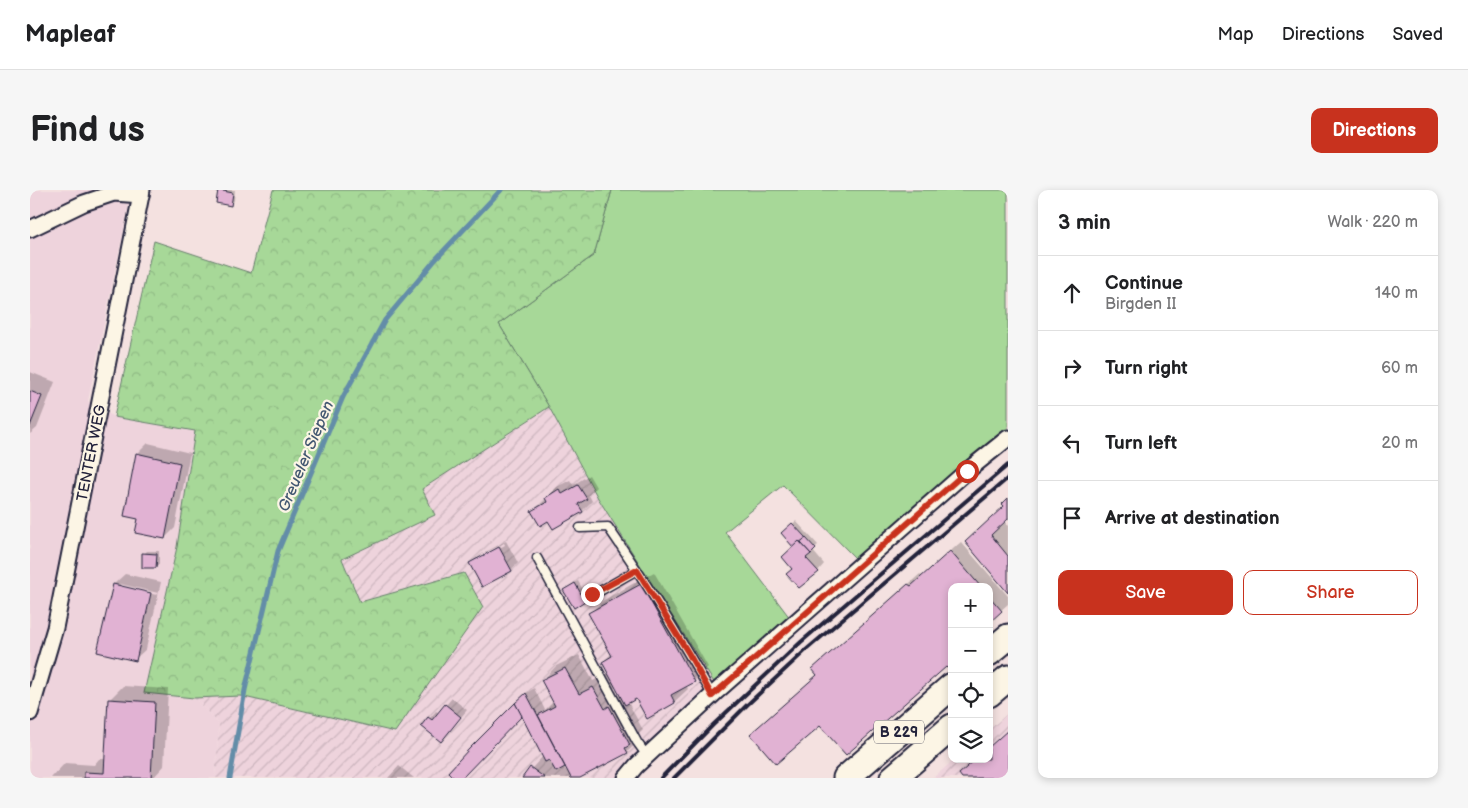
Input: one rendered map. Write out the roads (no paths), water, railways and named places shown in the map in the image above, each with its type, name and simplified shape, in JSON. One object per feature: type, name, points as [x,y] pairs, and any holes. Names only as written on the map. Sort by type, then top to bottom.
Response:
[{"type":"main road","points":[[993,650],[1008,637]]},
{"type":"main road","points":[[993,691],[1008,678]]},
{"type":"main road","name":"B 229","points":[[846,778],[948,689]]},
{"type":"main road","name":"B 229","points":[[893,778],[948,730]]},
{"type":"street","points":[[30,229],[84,204],[114,193],[142,193]]},
{"type":"street","name":"TENTER WEG","points":[[30,713],[41,680],[57,618],[142,193]]},
{"type":"street","points":[[626,778],[712,696],[967,471],[1008,438]]},
{"type":"lane","points":[[580,528],[608,527],[689,654],[712,696]]},
{"type":"lane","points":[[537,558],[637,742],[647,756]]},
{"type":"lane","points":[[592,594],[637,570]]},
{"type":"waterway","name":"Greueler Siepen","points":[[230,778],[245,690],[278,551],[343,397],[385,320],[436,259],[501,190]]},
{"type":"railway","points":[[661,778],[713,725],[801,642],[1008,465]]},
{"type":"railway","points":[[674,778],[747,705],[806,650],[1008,478]]}]
